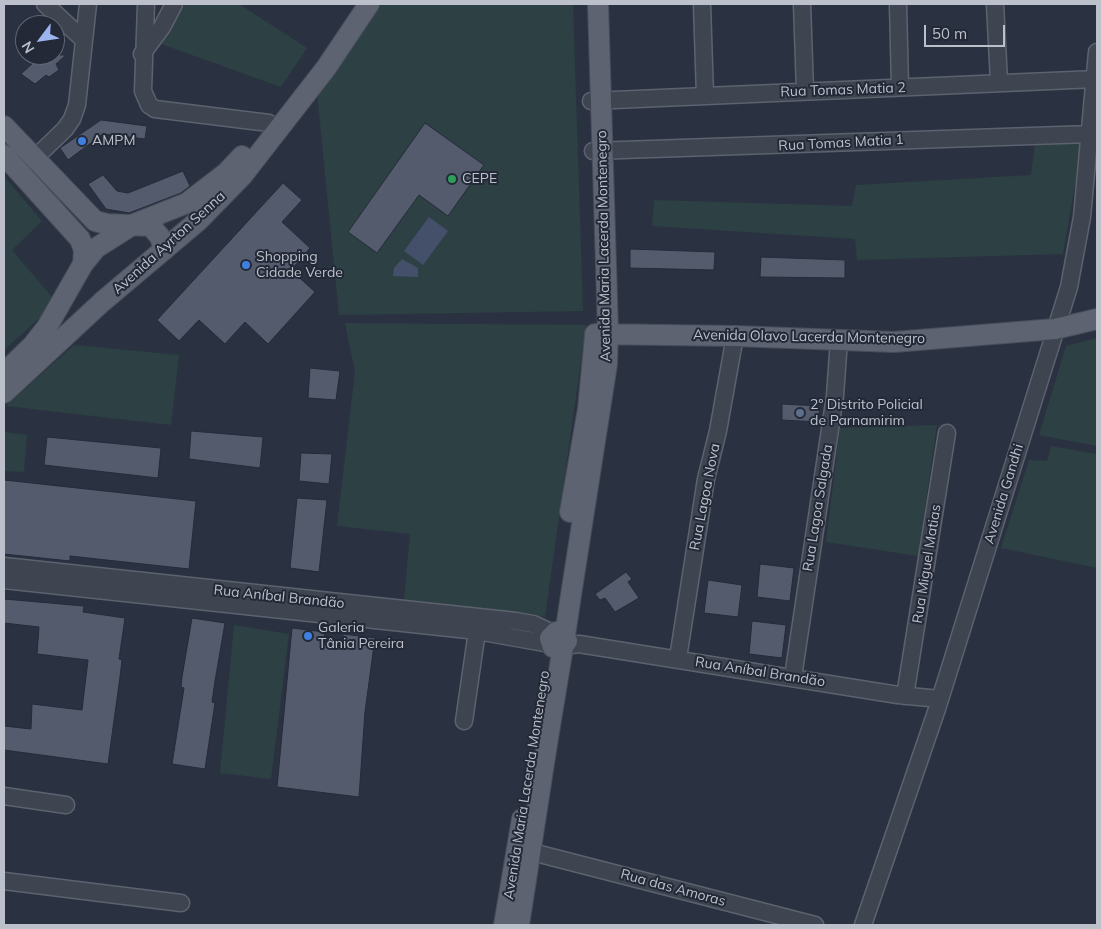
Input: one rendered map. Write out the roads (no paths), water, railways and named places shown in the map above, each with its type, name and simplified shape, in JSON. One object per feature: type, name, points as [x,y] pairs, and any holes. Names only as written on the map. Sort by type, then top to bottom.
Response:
[{"type":"main road","name":"Avenida Ayrton Senna","points":[[4,373],[32,346],[47,327],[80,270],[106,240],[134,224],[187,204],[226,173],[269,123],[355,4]]},
{"type":"main road","name":"Avenida Ayrton Senna","points":[[4,393],[102,302],[199,220],[242,176],[326,68],[369,4]]},
{"type":"main road","name":"Avenida Maria Lacerda Montenegro","points":[[519,925],[532,852],[561,640],[570,511],[602,334],[596,100],[589,4]]},
{"type":"main road","name":"Avenida Maria Lacerda Montenegro","points":[[596,100],[598,4]]},
{"type":"main road","points":[[4,126],[34,160],[95,221],[107,224],[151,226],[160,237],[164,250]]},
{"type":"main road","points":[[4,156],[80,239],[84,250],[75,285],[79,297],[90,304],[102,302]]},
{"type":"main road","name":"Avenida Olavo Lacerda Montenegro","points":[[602,334],[735,336],[894,342],[1055,329],[1097,319]]},
{"type":"main road","name":"Avenida Maria Lacerda Montenegro","points":[[504,925],[561,640]]},
{"type":"street","points":[[46,4],[84,40]]},
{"type":"street","points":[[34,160],[65,129],[72,119],[79,91],[88,4]]},
{"type":"street","points":[[146,4],[142,54],[143,90],[146,101],[155,109],[269,123]]},
{"type":"street","points":[[142,54],[162,27],[174,4]]},
{"type":"street","points":[[702,4],[705,96]]},
{"type":"street","points":[[802,4],[805,91]]},
{"type":"street","points":[[898,4],[900,87]]},
{"type":"street","points":[[995,4],[999,82]]},
{"type":"street","name":"Avenida Gandhi","points":[[863,925],[940,699],[1068,287],[1077,250],[1096,79],[1097,52]]},
{"type":"street","name":"Rua Tomas Matia 2","points":[[596,100],[1096,79]]},
{"type":"street","name":"Rua Tomas Matia 1","points":[[598,151],[1090,134]]},
{"type":"street","name":"Rua Lagoa Nova","points":[[678,658],[703,497],[718,431],[735,336]]},
{"type":"street","name":"Rua Lagoa Salgada","points":[[793,677],[835,396],[839,339]]},
{"type":"street","name":"Rua Miguel Matias","points":[[905,696],[948,433]]},
{"type":"street","name":"Rua Aníbal Brandão","points":[[4,566],[160,591],[561,640],[905,696],[940,699]]},
{"type":"street","name":"Rua Aníbal Brandão","points":[[4,580],[516,621],[533,624],[561,640]]},
{"type":"street","points":[[464,721],[476,631]]},
{"type":"street","points":[[4,796],[66,805]]},
{"type":"street","name":"Rua das Amoras","points":[[532,852],[815,925]]},
{"type":"street","points":[[4,881],[181,902]]},
{"type":"water","points":[[429,217],[448,231],[423,265],[404,251]]},
{"type":"water","points":[[402,259],[418,268],[418,277],[393,276],[394,268]]},
{"type":"place","name":"AMPM","points":[[82,141]]},
{"type":"place","name":"CEPE","points":[[452,179]]},
{"type":"place","name":"Shopping Cidade Verde","points":[[246,265]]},
{"type":"place","name":"2º Distrito Policial de Parnamirim","points":[[800,413]]},
{"type":"place","name":"Galeria Tânia Pereira","points":[[308,636]]}]
